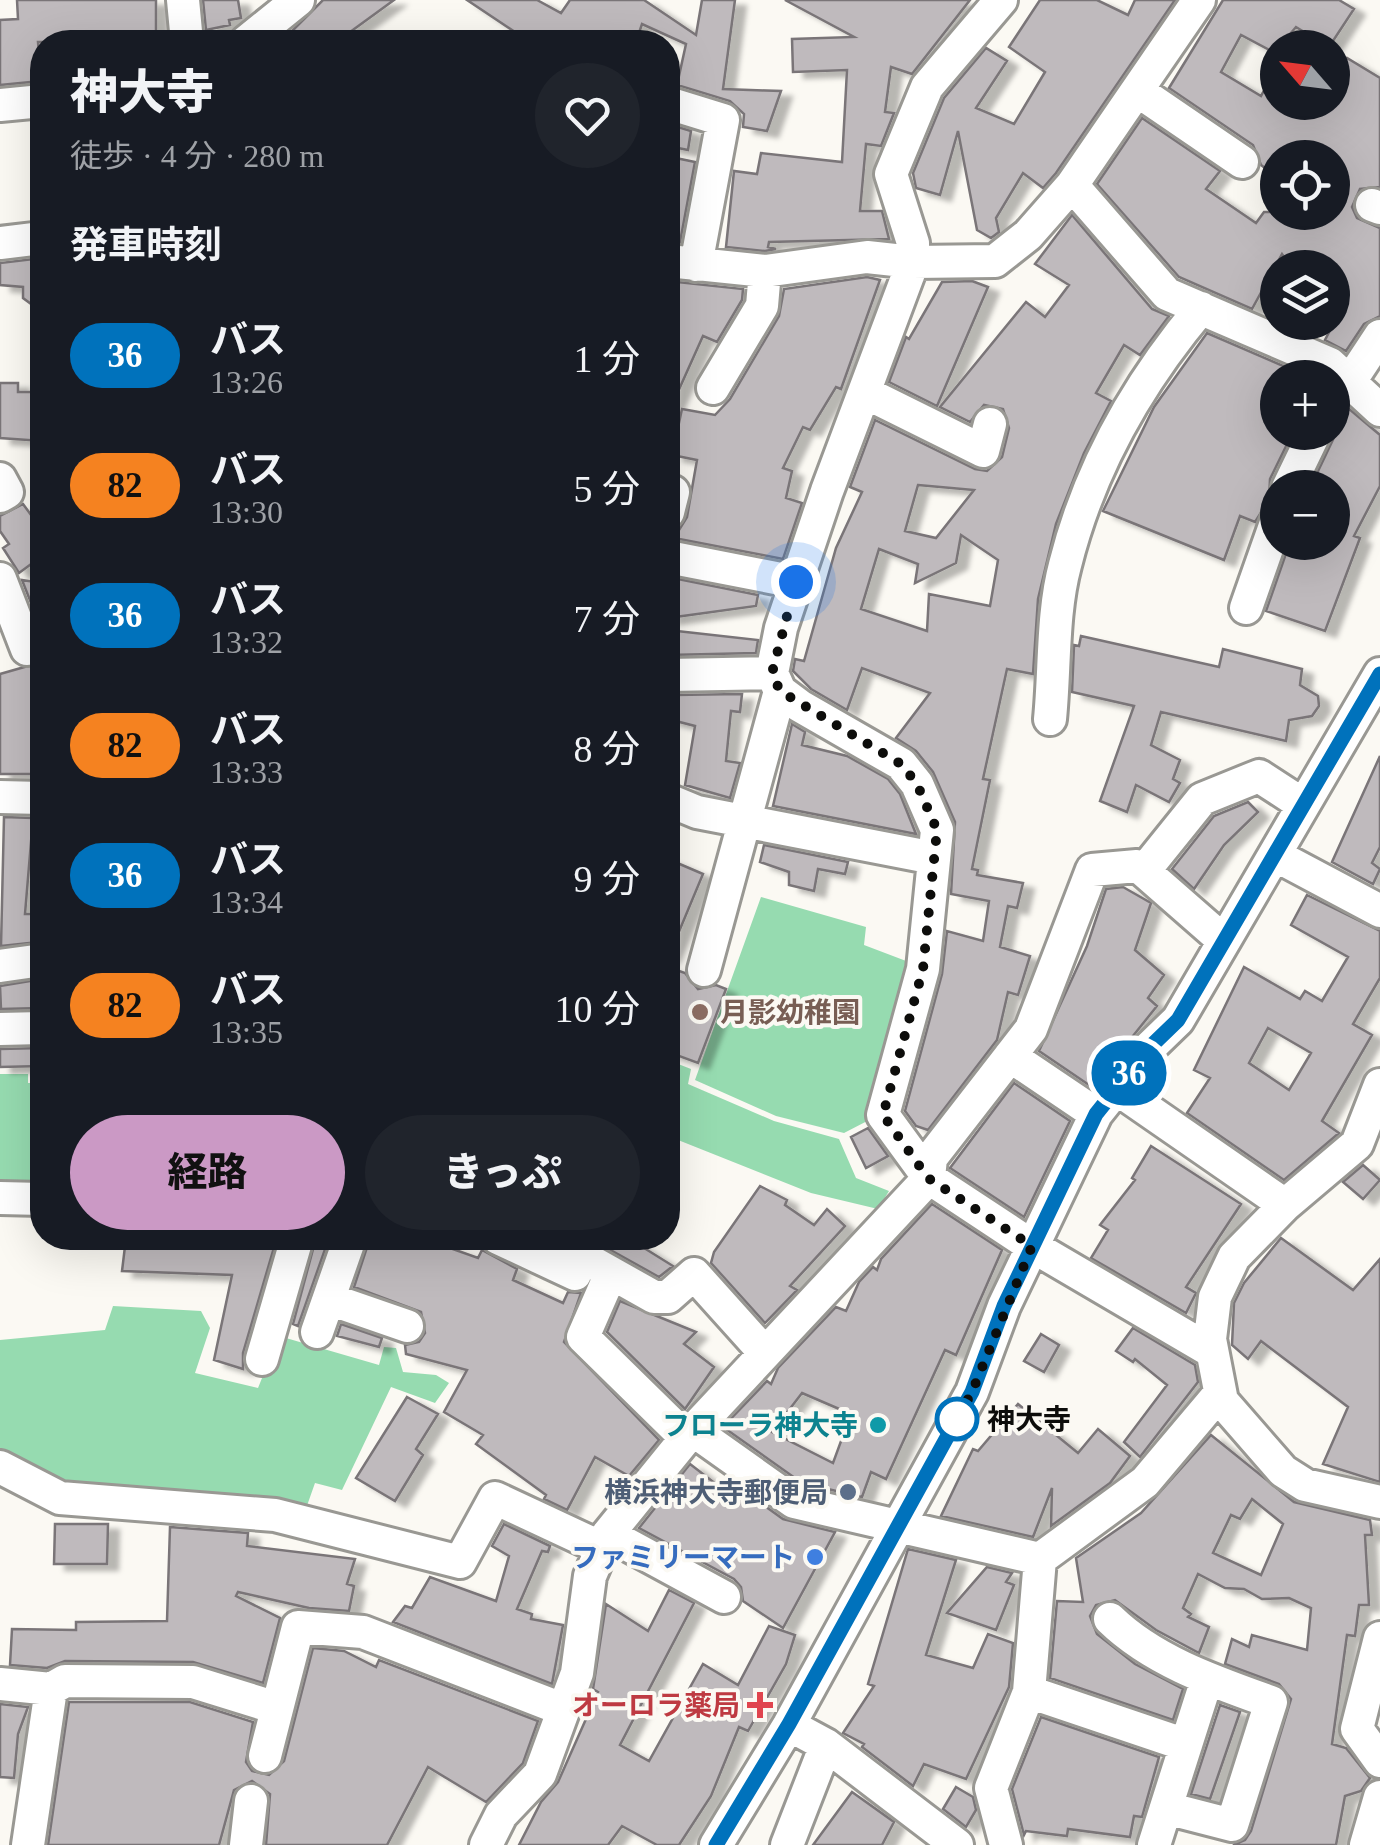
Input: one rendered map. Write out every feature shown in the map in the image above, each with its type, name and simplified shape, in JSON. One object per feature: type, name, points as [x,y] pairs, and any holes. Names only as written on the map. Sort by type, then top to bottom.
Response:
[{"type":"street","points":[[182,0],[186,30]]},
{"type":"street","points":[[261,30],[298,0]]},
{"type":"street","points":[[704,970],[746,821],[796,582],[913,262],[913,243],[891,174],[927,87],[1001,0]]},
{"type":"street","points":[[680,107],[723,120],[682,263],[765,270],[867,256],[913,262],[995,261],[1028,234],[1072,186],[1199,0]]},
{"type":"street","points":[[1138,91],[1242,162]]},
{"type":"street","points":[[0,106],[30,102]]},
{"type":"street","points":[[1072,186],[1168,294],[1321,360]]},
{"type":"street","points":[[0,244],[30,240]]},
{"type":"street","points":[[713,388],[762,306],[765,270]]},
{"type":"street","points":[[1050,719],[1064,567],[1084,507],[1122,417],[1155,363],[1201,308]]},
{"type":"street","points":[[1350,374],[1380,336]]},
{"type":"street","points":[[1350,391],[1380,410]]},
{"type":"street","points":[[866,393],[983,452],[990,424]]},
{"type":"street","points":[[0,480],[6,492],[0,496]]},
{"type":"street","points":[[680,560],[796,582]]},
{"type":"street","points":[[1246,608],[1263,560]]},
{"type":"street","points":[[0,579],[23,648]]},
{"type":"street","points":[[716,1845],[789,1724],[972,1392],[1032,1246],[1096,1114],[1178,1020],[1380,674]]},
{"type":"street","points":[[680,676],[776,682],[901,764],[917,784],[937,830],[923,969],[883,1115],[928,1178],[1032,1246],[1211,1351]]},
{"type":"street","points":[[1144,871],[1189,810],[1202,799],[1259,776],[1302,804]]},
{"type":"street","points":[[0,798],[30,798]]},
{"type":"street","points":[[680,803],[746,821],[934,858]]},
{"type":"street","points":[[1275,855],[1380,911]]},
{"type":"street","points":[[506,1845],[540,1774],[577,1672],[590,1576],[605,1541],[690,1435],[928,1178],[931,1158],[1031,1029],[1092,870],[1137,866],[1224,941]]},
{"type":"street","points":[[0,966],[30,962]]},
{"type":"street","points":[[0,1029],[30,1028]]},
{"type":"street","points":[[1010,1056],[1096,1114]]},
{"type":"street","points":[[1380,1085],[1368,1153],[1285,1204],[1234,1257],[1215,1297],[1211,1351],[1220,1393],[1283,1472],[1305,1486],[1380,1502]]},
{"type":"street","points":[[1116,1088],[1285,1204]]},
{"type":"street","points":[[0,1198],[30,1199]]},
{"type":"street","points":[[262,1358],[294,1250]]},
{"type":"street","points":[[317,1332],[346,1250]]},
{"type":"street","points":[[529,1250],[654,1297],[668,1297],[694,1274],[765,1353]]},
{"type":"street","points":[[566,1250],[608,1280]]},
{"type":"street","points":[[608,1280],[583,1337],[690,1435],[794,1502],[1040,1559],[1146,1482],[1220,1393]]},
{"type":"street","points":[[328,1299],[407,1326]]},
{"type":"street","points":[[0,1467],[60,1498],[275,1515],[460,1562],[495,1498],[605,1541],[724,1597]]},
{"type":"street","points":[[1006,1845],[990,1788],[1029,1692],[1040,1559]]},
{"type":"street","points":[[1110,1620],[1128,1636],[1207,1679],[1270,1702],[1232,1825],[1166,1808]]},
{"type":"street","points":[[265,1756],[298,1627],[362,1632],[562,1710]]},
{"type":"street","points":[[1380,1638],[1357,1730],[1380,1761]]},
{"type":"street","points":[[1154,1845],[1207,1679]]},
{"type":"street","points":[[0,1684],[51,1689],[64,1681],[82,1680],[193,1682],[277,1708]]},
{"type":"street","points":[[28,1845],[51,1689]]},
{"type":"street","points":[[1029,1692],[1186,1744]]},
{"type":"street","points":[[789,1724],[826,1744],[957,1845]]},
{"type":"street","points":[[787,1845],[826,1744]]},
{"type":"street","points":[[486,1845],[501,1814],[540,1774]]},
{"type":"street","points":[[1366,1845],[1380,1798]]},
{"type":"street","points":[[246,1845],[251,1801]]},
{"type":"green space","points":[[761,897],[866,927],[864,945],[914,964],[873,1118],[844,1133],[776,1116],[695,1080]]},
{"type":"green space","points":[[680,1065],[691,1069],[688,1084],[774,1121],[839,1139],[856,1178],[889,1191],[878,1209],[811,1193],[680,1141]]},
{"type":"green space","points":[[0,1074],[28,1074],[30,1191],[0,1191]]},
{"type":"green space","points":[[113,1306],[201,1311],[210,1328],[195,1373],[258,1388],[279,1336],[379,1365],[384,1347],[396,1348],[403,1372],[436,1375],[449,1383],[435,1403],[391,1387],[342,1490],[315,1483],[303,1517],[60,1492],[0,1460],[0,1340],[105,1330]]},
{"type":"building","points":[[17,0],[156,0],[156,30],[30,30],[30,82],[0,85],[0,20],[18,19]]},
{"type":"building","points":[[203,0],[238,0],[241,18],[229,20],[230,25],[206,30]]},
{"type":"building","points":[[323,0],[394,0],[353,30],[293,30]]},
{"type":"building","points":[[467,0],[537,0],[561,13],[570,0],[644,0],[696,35],[702,0],[735,0],[723,89],[781,91],[767,131],[743,127],[744,114],[730,101],[680,86],[686,44],[680,41],[680,30],[655,30],[642,24],[640,30],[512,30]]},
{"type":"building","points":[[785,0],[970,0],[912,74],[891,67],[885,112],[894,113],[881,146],[866,144],[860,211],[882,211],[889,239],[769,242],[768,247],[776,249],[765,251],[726,247],[734,171],[757,174],[761,153],[842,162],[847,70],[793,72],[792,39],[854,37]]},
{"type":"building","points":[[1040,0],[1097,0],[1128,15],[1135,0],[1175,0],[1043,188],[1023,173],[996,218],[999,232],[991,238],[977,230],[958,131],[940,195],[916,188],[913,173],[944,98],[986,48],[1007,61],[976,108],[1014,124],[1045,72],[1009,47]]},
{"type":"building","points":[[1223,0],[1339,0],[1354,9],[1340,30],[1260,30],[1260,45],[1241,35],[1221,72],[1260,95],[1260,120],[1350,120],[1350,60],[1380,78],[1380,187],[1360,189],[1352,207],[1357,218],[1380,228],[1380,316],[1364,324],[1346,351],[1325,340],[1350,340],[1350,250],[1260,250],[1260,294],[1252,309],[1179,277],[1097,184],[1142,118],[1220,171],[1206,189],[1256,223],[1260,218],[1260,230],[1350,230],[1350,140],[1260,140],[1260,162],[1253,145],[1169,88]]},
{"type":"building","points":[[680,128],[691,131],[688,150],[680,148]]},
{"type":"building","points":[[680,159],[695,162],[680,242]]},
{"type":"building","points":[[1072,215],[1152,309],[1169,316],[1140,355],[1124,345],[1096,393],[1111,401],[1084,453],[1056,524],[1038,599],[1033,674],[1007,669],[983,779],[990,780],[972,869],[978,870],[977,875],[1023,883],[1017,908],[1008,906],[1000,947],[1030,956],[1018,995],[1008,992],[997,1040],[928,1130],[916,1126],[905,1111],[942,974],[947,931],[983,941],[989,901],[951,894],[955,822],[933,772],[916,751],[896,738],[930,693],[862,668],[847,710],[811,689],[793,671],[795,659],[804,661],[836,548],[862,492],[850,487],[875,420],[975,469],[987,471],[1002,457],[1009,428],[1003,409],[984,405],[970,422],[940,407],[1026,302],[1045,317],[1069,285],[1035,264]],"holes":[[[918,485],[974,490],[936,538],[905,531]],[[961,535],[998,560],[990,606],[929,594],[927,631],[861,609],[879,549],[918,564],[915,583],[956,563]]]},
{"type":"building","points":[[30,259],[30,303],[23,298],[23,287],[0,285],[0,263]]},
{"type":"building","points":[[867,277],[880,280],[841,389],[836,387],[810,430],[803,427],[783,468],[792,471],[786,498],[802,503],[783,559],[680,539],[697,460],[680,457],[682,409],[715,415],[730,399],[779,316],[784,289]]},
{"type":"building","points":[[972,281],[988,287],[937,406],[889,382],[906,337],[909,339],[942,282]]},
{"type":"building","points":[[680,282],[743,289],[742,300],[717,342],[703,336],[680,387]]},
{"type":"building","points":[[1207,333],[1269,360],[1260,360],[1260,450],[1284,450],[1274,470],[1260,470],[1260,514],[1255,522],[1240,516],[1224,560],[1103,511],[1154,407]]},
{"type":"building","points":[[0,383],[18,383],[18,392],[30,392],[30,440],[0,438]]},
{"type":"building","points":[[1350,410],[1380,435],[1380,486],[1354,536],[1360,538],[1325,631],[1266,611],[1284,560],[1350,560],[1350,470],[1319,470],[1328,450],[1350,450]]},
{"type":"building","points":[[23,504],[30,514],[30,565],[19,573],[3,548],[9,544],[0,531],[0,516]]},
{"type":"building","points":[[680,579],[758,595],[756,606],[680,616]]},
{"type":"building","points":[[22,580],[30,581],[30,600]]},
{"type":"building","points":[[680,631],[758,640],[756,653],[680,655]]},
{"type":"building","points":[[1081,636],[1219,667],[1223,649],[1302,669],[1300,685],[1318,696],[1319,706],[1312,716],[1289,720],[1286,741],[1161,712],[1151,745],[1180,760],[1173,779],[1180,783],[1169,802],[1136,785],[1127,812],[1100,801],[1134,706],[1072,692],[1074,645],[1079,646]]},
{"type":"building","points":[[30,665],[30,774],[0,774],[0,674]]},
{"type":"building","points":[[742,694],[740,712],[731,711],[726,761],[740,763],[730,798],[685,785],[695,726],[680,722],[680,695]]},
{"type":"building","points":[[792,724],[805,732],[802,745],[847,756],[888,779],[900,794],[916,834],[773,806]]},
{"type":"building","points":[[1380,756],[1380,847],[1372,863],[1380,869],[1373,884],[1332,862]]},
{"type":"building","points":[[1248,802],[1258,812],[1224,845],[1194,889],[1172,869],[1214,816]]},
{"type":"building","points":[[4,817],[30,818],[25,914],[30,914],[30,943],[1,946]]},
{"type":"building","points":[[764,845],[848,862],[845,874],[818,869],[814,891],[789,885],[789,872],[760,862]]},
{"type":"building","points":[[680,864],[703,874],[680,929]]},
{"type":"building","points":[[1123,887],[1151,903],[1135,950],[1164,975],[1148,998],[1157,1006],[1092,1087],[1039,1051],[1087,946],[1106,889]]},
{"type":"building","points":[[1307,895],[1380,931],[1380,978],[1353,1024],[1372,1035],[1322,1121],[1339,1133],[1284,1180],[1187,1113],[1210,1078],[1194,1070],[1244,967],[1300,999],[1305,991],[1322,1001],[1348,957],[1291,925]],"holes":[[[1268,1028],[1311,1053],[1289,1090],[1249,1063]]]},
{"type":"building","points":[[680,971],[698,989],[716,985],[726,989],[698,1063],[680,1056]]},
{"type":"building","points":[[30,981],[30,1008],[1,1009],[0,986]]},
{"type":"building","points":[[30,1048],[30,1066],[0,1067],[0,1049]]},
{"type":"building","points":[[1014,1083],[1070,1121],[1024,1217],[950,1168]]},
{"type":"building","points":[[868,1128],[888,1156],[866,1168],[851,1137]]},
{"type":"building","points":[[1151,1146],[1241,1204],[1186,1287],[1196,1293],[1186,1313],[1091,1258],[1108,1230],[1100,1225],[1135,1180],[1132,1178]]},
{"type":"building","points":[[1363,1165],[1380,1180],[1363,1199],[1343,1182]]},
{"type":"building","points":[[760,1186],[787,1200],[785,1205],[814,1225],[827,1209],[845,1226],[790,1286],[797,1290],[765,1323],[711,1263],[714,1252]]},
{"type":"building","points":[[932,1204],[1002,1250],[956,1355],[945,1350],[886,1479],[871,1472],[862,1497],[802,1483],[723,1427],[767,1381],[771,1384],[778,1368],[836,1307],[846,1311],[859,1282],[873,1267],[877,1270],[881,1259]],"holes":[[[802,1393],[851,1414],[833,1463],[772,1432]]]},
{"type":"building","points":[[1281,1238],[1353,1290],[1380,1259],[1380,1482],[1323,1464],[1348,1407],[1261,1341],[1248,1359],[1232,1345],[1234,1303],[1244,1283]]},
{"type":"building","points":[[125,1250],[273,1250],[243,1353],[243,1369],[214,1360],[232,1275],[122,1271]]},
{"type":"building","points":[[313,1250],[325,1250],[298,1326],[293,1324]]},
{"type":"building","points":[[366,1250],[456,1250],[478,1258],[482,1250],[517,1269],[513,1280],[563,1303],[568,1292],[581,1293],[564,1342],[659,1440],[629,1476],[595,1457],[567,1510],[544,1499],[546,1495],[476,1444],[483,1435],[444,1412],[467,1370],[406,1354],[405,1345],[419,1342],[425,1333],[421,1312],[354,1287]]},
{"type":"building","points":[[611,1250],[647,1250],[673,1266],[659,1277]]},
{"type":"building","points":[[620,1301],[696,1332],[684,1344],[714,1367],[685,1409],[607,1332]]},
{"type":"building","points":[[341,1324],[382,1338],[379,1347],[337,1336]]},
{"type":"building","points":[[1133,1328],[1195,1365],[1198,1382],[1140,1457],[1124,1442],[1167,1385],[1135,1359],[1133,1362],[1116,1351]]},
{"type":"building","points":[[1041,1334],[1059,1345],[1044,1372],[1024,1361]]},
{"type":"building","points":[[407,1397],[438,1414],[416,1449],[423,1455],[395,1501],[356,1478]]},
{"type":"building","points":[[1018,1404],[1078,1453],[1098,1429],[1130,1456],[1110,1483],[1051,1526],[1052,1488],[1033,1537],[941,1516],[973,1449],[978,1451]]},
{"type":"building","points":[[1211,1435],[1294,1502],[1370,1520],[1372,1535],[1365,1535],[1369,1605],[1359,1605],[1355,1636],[1347,1635],[1332,1744],[1346,1748],[1370,1778],[1361,1791],[1345,1796],[1336,1845],[1233,1845],[1245,1840],[1251,1831],[1291,1699],[1279,1684],[1225,1664],[1232,1639],[1249,1647],[1252,1635],[1307,1650],[1311,1608],[1289,1598],[1262,1599],[1244,1589],[1225,1588],[1198,1574],[1183,1608],[1191,1614],[1188,1617],[1209,1627],[1199,1653],[1156,1630],[1115,1600],[1096,1605],[1090,1616],[1097,1634],[1135,1664],[1183,1689],[1173,1720],[1050,1678],[1057,1601],[1083,1602],[1076,1558],[1141,1513]],"holes":[[[1252,1499],[1283,1524],[1261,1575],[1213,1553],[1231,1515],[1240,1519]]]},
{"type":"building","points":[[690,1464],[738,1501],[744,1491],[783,1519],[835,1532],[783,1628],[743,1601],[741,1587],[734,1579],[639,1528]]},
{"type":"building","points":[[55,1524],[108,1524],[107,1564],[54,1564]]},
{"type":"building","points":[[504,1524],[550,1546],[548,1552],[542,1551],[517,1609],[532,1614],[531,1619],[563,1625],[552,1684],[393,1622],[405,1606],[412,1608],[430,1577],[496,1601],[509,1556],[492,1546]]},
{"type":"building","points":[[170,1527],[248,1533],[247,1546],[355,1559],[347,1584],[354,1586],[349,1611],[309,1608],[238,1592],[236,1596],[280,1618],[263,1683],[193,1662],[65,1661],[47,1668],[10,1665],[12,1629],[76,1630],[76,1622],[167,1621]]},
{"type":"building","points":[[908,1549],[956,1560],[926,1655],[973,1668],[988,1634],[1013,1643],[1009,1687],[966,1779],[924,1764],[913,1786],[862,1747],[864,1744],[843,1733],[874,1686],[868,1684]]},
{"type":"building","points":[[987,1567],[1012,1573],[1006,1582],[1014,1585],[996,1630],[947,1613]]},
{"type":"building","points":[[669,1590],[694,1603],[620,1745],[649,1761],[703,1664],[738,1685],[769,1626],[795,1635],[786,1664],[748,1731],[739,1727],[711,1796],[679,1845],[657,1845],[622,1826],[608,1845],[519,1845],[541,1802],[558,1782],[598,1692],[593,1689],[606,1604],[648,1631]]},
{"type":"building","points":[[313,1648],[344,1651],[376,1667],[379,1660],[538,1721],[523,1763],[486,1802],[428,1767],[387,1845],[266,1845],[270,1794],[252,1781],[234,1790],[219,1845],[48,1845],[69,1702],[190,1702],[253,1722],[246,1762],[252,1771],[269,1775],[284,1761]]},
{"type":"building","points":[[0,1704],[28,1707],[18,1734],[14,1778],[0,1777]]},
{"type":"building","points":[[1220,1705],[1240,1712],[1210,1799],[1191,1794]]},
{"type":"building","points":[[1041,1717],[1159,1757],[1142,1817],[1134,1816],[1130,1837],[1068,1829],[1067,1836],[1026,1831],[1024,1835],[1012,1789]]},
{"type":"building","points":[[956,1787],[973,1797],[976,1810],[966,1827],[943,1809]]},
{"type":"building","points":[[852,1792],[894,1822],[882,1845],[813,1845]]},
{"type":"bus line","name":"36","points":[[716,1845],[789,1724],[972,1392],[1004,1306],[1096,1114],[1148,1049],[1178,1020],[1380,674]]},
{"type":"place","name":"月影幼稚園","points":[[700,1012]]},
{"type":"place","name":"神大寺","points":[[957,1419]]},
{"type":"place","name":"フローラ神大寺","points":[[878,1425]]},
{"type":"place","name":"横浜神大寺郵便局","points":[[848,1492]]},
{"type":"place","name":"ファミリーマート","points":[[815,1557]]},
{"type":"place","name":"オーロラ薬局","points":[[760,1705]]},
{"type":"route","points":[[796,582],[772,673],[780,691],[901,764],[917,784],[937,830],[923,969],[883,1115],[928,1178],[1032,1246],[1004,1306],[972,1392],[953,1426],[957,1419]]}]
